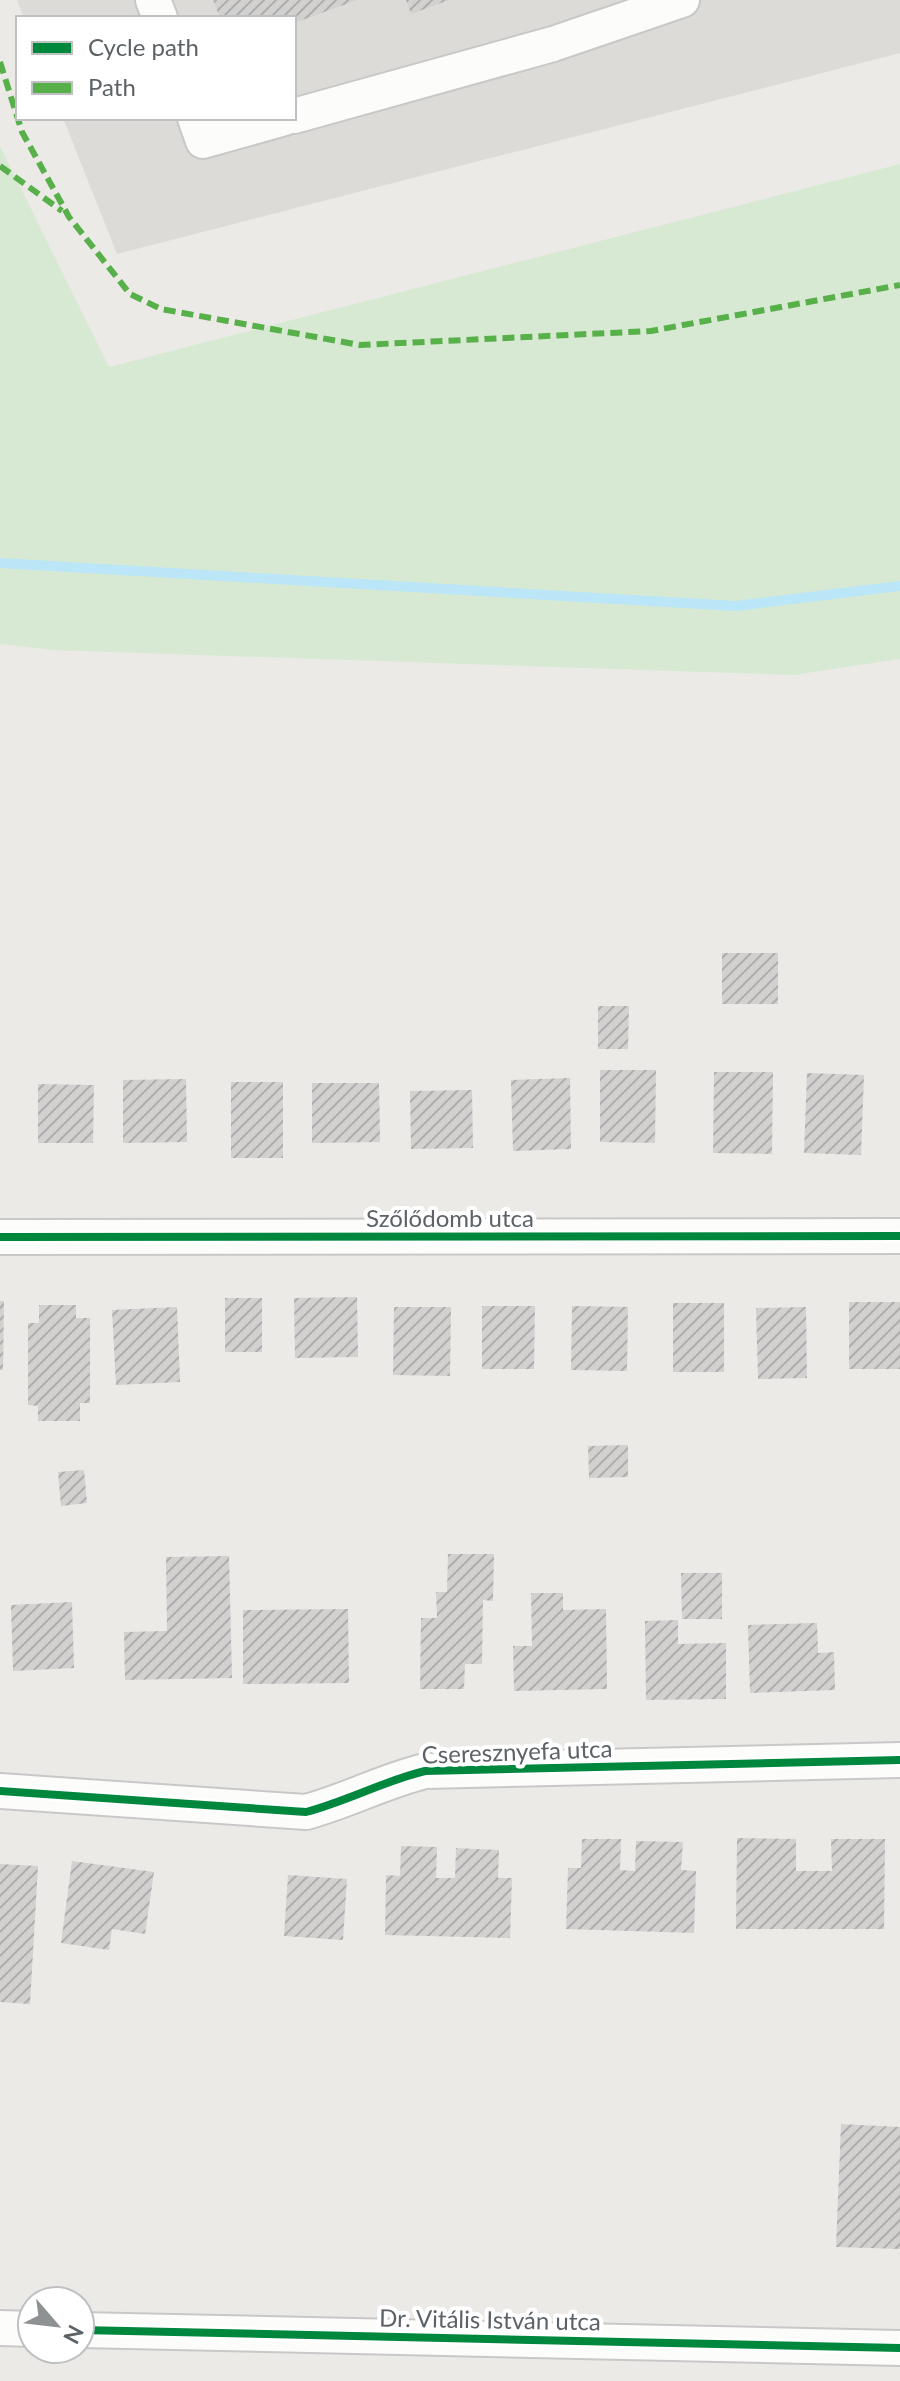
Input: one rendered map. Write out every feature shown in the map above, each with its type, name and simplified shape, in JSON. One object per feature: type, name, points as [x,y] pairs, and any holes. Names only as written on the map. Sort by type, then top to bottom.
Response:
[{"type":"street","points":[[296,115],[553,44],[682,0]]},
{"type":"street","points":[[196,120],[203,141],[278,120]]},
{"type":"street","name":"Szőlődomb utca","points":[[0,1237],[900,1236]]},
{"type":"street","name":"Cseresznyefa utca","points":[[0,1791],[306,1812],[343,1802],[391,1779],[425,1771],[900,1760]]},
{"type":"street","name":"Dr. Vitális István utca","points":[[96,2330],[900,2348]]},
{"type":"shaded area","points":[[17,0],[900,0],[900,53],[117,254],[64,120],[296,120],[296,16],[23,16]]},
{"type":"green space","points":[[0,146],[109,367],[900,164],[900,659],[793,675],[52,650],[0,644]]},
{"type":"building","points":[[213,0],[357,0],[296,22],[296,16],[219,16]]},
{"type":"building","points":[[406,0],[449,0],[411,14]]},
{"type":"building","points":[[722,953],[778,953],[778,1004],[722,1004]]},
{"type":"building","points":[[598,1006],[629,1006],[628,1049],[598,1049]]},
{"type":"building","points":[[600,1070],[656,1070],[655,1143],[600,1142]]},
{"type":"building","points":[[714,1072],[773,1072],[772,1154],[713,1153]]},
{"type":"building","points":[[807,1073],[864,1075],[861,1155],[804,1153]]},
{"type":"building","points":[[570,1078],[571,1149],[513,1151],[511,1080]]},
{"type":"building","points":[[186,1079],[187,1142],[123,1143],[123,1080]]},
{"type":"building","points":[[231,1082],[283,1082],[283,1158],[231,1158]]},
{"type":"building","points":[[312,1083],[379,1083],[380,1142],[312,1143]]},
{"type":"building","points":[[38,1084],[94,1085],[93,1143],[38,1143]]},
{"type":"building","points":[[472,1090],[473,1148],[411,1149],[410,1091]]},
{"type":"building","points":[[357,1297],[358,1357],[295,1358],[294,1298]]},
{"type":"building","points":[[225,1298],[262,1298],[262,1352],[225,1352]]},
{"type":"building","points":[[0,1301],[4,1301],[3,1370],[0,1370]]},
{"type":"building","points":[[849,1302],[900,1302],[900,1369],[849,1369]]},
{"type":"building","points":[[673,1303],[724,1303],[724,1372],[673,1372]]},
{"type":"building","points":[[39,1305],[76,1305],[76,1318],[90,1318],[90,1403],[80,1403],[80,1421],[38,1421],[38,1406],[28,1405],[28,1323],[39,1323]]},
{"type":"building","points":[[482,1306],[535,1306],[534,1369],[482,1369]]},
{"type":"building","points":[[572,1306],[628,1307],[627,1371],[571,1370]]},
{"type":"building","points":[[177,1307],[180,1382],[116,1385],[112,1310]]},
{"type":"building","points":[[394,1307],[451,1307],[450,1376],[393,1375]]},
{"type":"building","points":[[806,1307],[807,1378],[758,1379],[756,1308]]},
{"type":"building","points":[[628,1445],[628,1477],[589,1478],[588,1446]]},
{"type":"building","points":[[84,1470],[87,1503],[61,1506],[58,1472]]},
{"type":"building","points":[[448,1554],[494,1554],[493,1601],[483,1600],[482,1664],[465,1664],[464,1689],[420,1689],[421,1618],[437,1618],[436,1592],[447,1592]]},
{"type":"building","points":[[229,1556],[232,1678],[125,1680],[124,1632],[167,1631],[166,1557]]},
{"type":"building","points":[[681,1573],[722,1573],[722,1619],[682,1619]]},
{"type":"building","points":[[531,1593],[563,1593],[563,1610],[606,1609],[607,1689],[514,1691],[513,1646],[532,1646]]},
{"type":"building","points":[[72,1602],[74,1668],[13,1671],[11,1605]]},
{"type":"building","points":[[348,1609],[349,1683],[243,1684],[243,1610]]},
{"type":"building","points":[[678,1620],[678,1644],[726,1643],[726,1699],[646,1700],[645,1621]]},
{"type":"building","points":[[817,1623],[818,1653],[834,1652],[835,1690],[750,1693],[748,1625]]},
{"type":"building","points":[[737,1838],[796,1839],[796,1871],[832,1871],[831,1839],[885,1839],[884,1929],[736,1929]]},
{"type":"building","points":[[582,1839],[621,1839],[620,1870],[635,1871],[636,1841],[683,1842],[681,1870],[696,1871],[694,1933],[566,1929],[568,1868],[581,1868]]},
{"type":"building","points":[[401,1846],[437,1847],[436,1878],[455,1878],[456,1848],[499,1850],[498,1878],[512,1878],[510,1938],[385,1935],[386,1875],[400,1876]]},
{"type":"building","points":[[72,1861],[154,1872],[145,1934],[112,1929],[109,1950],[61,1943]]},
{"type":"building","points":[[0,1864],[38,1866],[30,2004],[0,2002]]},
{"type":"building","points":[[288,1875],[347,1879],[343,1940],[284,1936]]},
{"type":"building","points":[[841,2124],[900,2127],[900,2249],[836,2247]]},
{"type":"waterway","points":[[0,563],[736,606],[900,586]]},
{"type":"marked path","points":[[0,62],[16,113]]},
{"type":"marked path","points":[[18,120],[69,217],[130,294],[161,309],[360,345],[651,331],[900,285]]},
{"type":"marked path","points":[[0,166],[62,211]]},
{"type":"cycle path","points":[[0,1237],[900,1236]]},
{"type":"cycle path","points":[[0,1791],[306,1812],[425,1771],[900,1760]]},
{"type":"cycle path","points":[[96,2330],[900,2348]]}]
